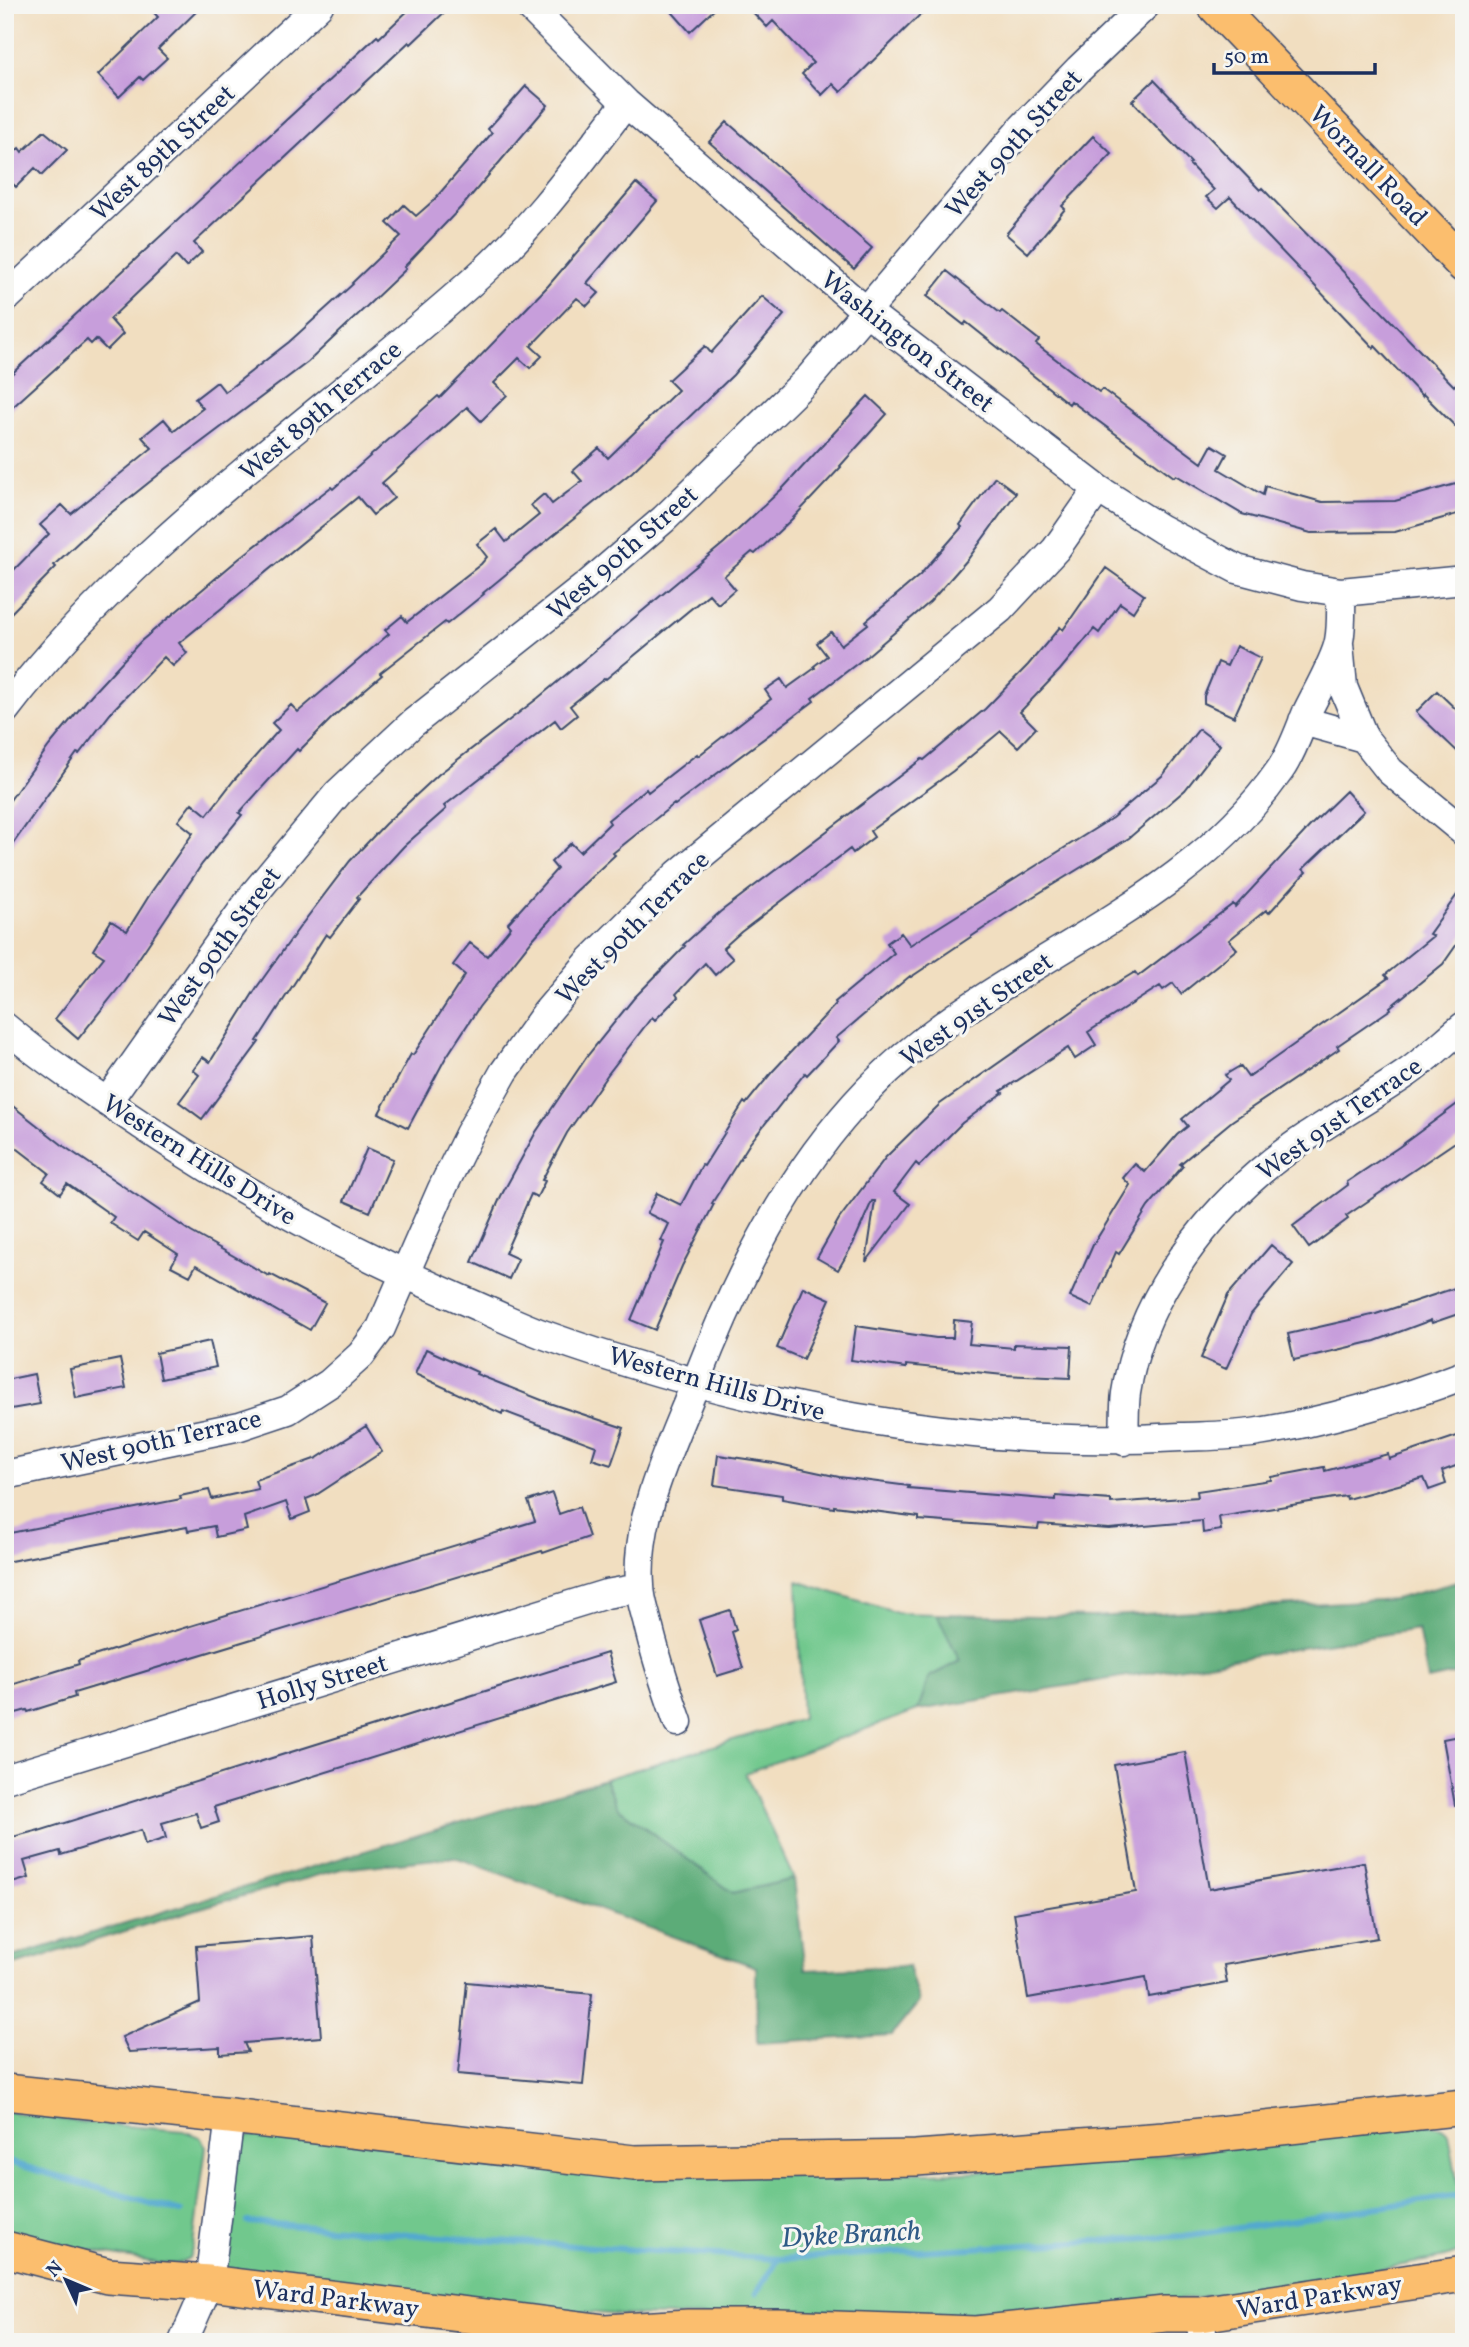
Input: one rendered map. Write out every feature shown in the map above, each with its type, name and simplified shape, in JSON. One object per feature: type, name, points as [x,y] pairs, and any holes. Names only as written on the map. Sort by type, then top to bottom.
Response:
[{"type":"main road","name":"Wornall Road","points":[[1216,5],[1464,265]]},
{"type":"main road","points":[[5,2092],[634,2163],[916,2158],[1164,2140],[1464,2107]]},
{"type":"main road","name":"Ward Parkway","points":[[5,2249],[108,2276],[209,2283],[605,2332],[688,2327],[780,2327],[976,2334],[1165,2314],[1202,2328],[1464,2274]]},
{"type":"street","name":"West 89th Street","points":[[5,299],[319,5]]},
{"type":"street","name":"Washington Street","points":[[528,5],[626,103],[867,312],[1097,489],[1161,529],[1237,569],[1301,586],[1341,592]]},
{"type":"street","name":"West 90th Street","points":[[107,1102],[254,894],[338,793],[413,723],[586,586],[664,519],[810,377],[1022,128],[1146,5]]},
{"type":"street","name":"West 89th Terrace","points":[[5,710],[91,611],[162,542],[476,279],[552,199],[626,103]]},
{"type":"street","name":"West 90th Terrace","points":[[5,1475],[240,1426],[288,1410],[330,1383],[361,1355],[382,1328],[468,1134],[504,1072],[547,1013],[591,960],[678,874],[1000,609],[1056,549],[1097,489]]},
{"type":"street","points":[[1341,592],[1464,580]]},
{"type":"street","name":"West 91st Street","points":[[678,1722],[656,1660],[640,1588],[643,1530],[656,1488],[714,1336],[758,1244],[807,1165],[868,1089],[944,1025],[1162,886],[1211,848],[1244,816],[1282,768],[1339,643],[1341,592]]},
{"type":"street","points":[[1339,643],[1343,687],[1364,738],[1391,771],[1464,832]]},
{"type":"street","points":[[1303,721],[1364,738]]},
{"type":"street","name":"West 91st Terrace","points":[[1124,1441],[1126,1393],[1138,1343],[1163,1288],[1193,1243],[1229,1201],[1262,1170],[1408,1072],[1464,1026]]},
{"type":"street","name":"Western Hills Drive","points":[[5,1027],[24,1044],[107,1102],[270,1206],[404,1275],[540,1334],[696,1383],[855,1418],[1003,1436],[1124,1441],[1251,1433],[1335,1415],[1429,1389],[1464,1375]]},
{"type":"street","name":"Holly Street","points":[[5,1779],[606,1594],[640,1588]]},
{"type":"street","points":[[183,2342],[209,2283],[229,2116]]},
{"type":"green space","points":[[1464,1580],[1464,1672],[1428,1680],[1418,1629],[918,1710],[929,1677],[960,1661],[937,1614],[1093,1617],[1395,1599]]},
{"type":"green space","points":[[797,1581],[897,1613],[937,1614],[960,1661],[929,1677],[918,1710],[745,1773],[794,1879],[733,1893],[617,1807],[605,1779],[802,1719]]},
{"type":"green space","points":[[605,1779],[617,1807],[733,1893],[794,1879],[805,1970],[908,1966],[919,2002],[892,2035],[757,2043],[756,1967],[455,1857],[341,1869],[207,1906],[5,1968],[5,1959]]},
{"type":"green space","points":[[5,2111],[79,2122],[184,2131],[200,2137],[206,2147],[189,2258],[177,2264],[157,2263],[5,2235]]},
{"type":"green space","points":[[1426,2124],[1442,2128],[1449,2134],[1464,2220],[1462,2251],[1446,2257],[1327,2279],[1150,2304],[972,2322],[622,2315],[456,2302],[231,2273],[221,2265],[236,2146],[243,2137],[257,2135],[927,2173],[1032,2170]]},
{"type":"building","points":[[147,5],[203,5],[158,49],[167,58],[143,80],[140,77],[119,97],[98,75],[158,17]]},
{"type":"building","points":[[414,5],[452,5],[194,243],[202,252],[186,267],[176,256],[110,319],[123,334],[107,350],[96,339],[91,344],[87,340],[5,414],[5,380],[377,36],[379,38]]},
{"type":"building","points":[[666,5],[719,5],[690,32]]},
{"type":"building","points":[[746,5],[930,5],[841,92],[833,84],[822,95],[802,74],[813,63],[773,21],[767,27]]},
{"type":"building","points":[[1154,80],[1454,386],[1464,376],[1464,435],[1423,394],[1422,396],[1375,346],[1374,348],[1230,197],[1218,208],[1206,197],[1214,190],[1132,101]]},
{"type":"building","points":[[526,86],[548,105],[465,203],[404,267],[406,269],[308,362],[102,520],[54,565],[56,567],[5,619],[5,579],[49,534],[40,525],[62,505],[71,514],[152,448],[142,437],[164,419],[174,431],[203,408],[195,399],[217,382],[225,392],[289,342],[401,236],[387,223],[404,205],[416,216],[433,201],[492,133],[488,129]]},
{"type":"building","points":[[727,122],[872,248],[854,269],[709,142]]},
{"type":"building","points":[[44,131],[67,150],[42,175],[35,168],[16,187],[5,176],[5,162],[19,148],[22,152]]},
{"type":"building","points":[[1093,136],[1112,154],[1062,206],[1065,209],[1028,253],[1006,234]]},
{"type":"building","points":[[636,183],[657,201],[587,283],[599,293],[587,306],[577,298],[531,346],[542,356],[530,368],[519,358],[494,383],[507,395],[481,421],[467,407],[382,483],[394,498],[373,515],[358,497],[179,643],[187,653],[173,666],[164,657],[114,709],[79,754],[77,753],[5,855],[5,807],[49,746],[141,641],[241,557],[331,487],[333,489],[438,396],[440,398],[548,286]]},
{"type":"building","points":[[947,271],[1039,340],[1036,344],[1099,392],[1102,389],[1202,463],[1212,445],[1227,454],[1219,469],[1263,495],[1265,486],[1322,502],[1395,501],[1459,483],[1464,512],[1395,532],[1311,533],[1242,514],[1176,475],[1174,477],[1071,401],[1069,404],[966,322],[964,325],[927,296]]},
{"type":"building","points":[[762,296],[784,315],[733,375],[632,472],[447,624],[445,622],[380,673],[382,675],[334,716],[299,751],[297,749],[239,813],[242,815],[202,864],[121,985],[78,1039],[55,1019],[104,957],[93,950],[111,921],[127,931],[193,833],[178,821],[192,803],[207,815],[279,730],[272,723],[291,705],[298,712],[389,634],[385,630],[402,616],[407,622],[481,564],[487,557],[477,544],[496,529],[506,542],[539,515],[531,505],[544,494],[552,504],[582,481],[573,471],[599,448],[608,458],[678,390],[668,380],[705,346],[711,353]]},
{"type":"building","points":[[868,396],[887,414],[793,518],[755,554],[752,552],[724,576],[735,589],[718,604],[709,594],[570,706],[577,715],[561,728],[555,720],[444,806],[446,809],[404,846],[357,897],[359,899],[330,937],[326,934],[257,1041],[259,1042],[202,1119],[179,1102],[199,1075],[193,1070],[203,1057],[210,1062],[257,987],[299,928],[350,861],[385,824],[439,774],[538,698],[724,543],[784,487]]},
{"type":"building","points":[[995,477],[1016,493],[968,559],[930,602],[867,656],[812,698],[814,701],[674,804],[613,853],[615,855],[573,894],[532,940],[479,1007],[445,1059],[408,1128],[379,1113],[411,1054],[413,1055],[465,975],[453,965],[470,943],[487,956],[511,927],[508,923],[557,869],[551,862],[571,843],[580,852],[610,823],[608,820],[646,789],[648,792],[771,699],[765,690],[781,679],[787,688],[815,668],[814,666],[827,656],[817,643],[831,632],[841,645],[868,624],[866,621],[920,575],[962,527],[960,525]]},
{"type":"building","points":[[1106,568],[1144,595],[1133,612],[1120,603],[1099,633],[1094,629],[1020,712],[1036,728],[1018,747],[1001,731],[953,771],[870,831],[874,837],[853,853],[850,849],[741,932],[723,948],[733,959],[715,975],[705,963],[676,994],[678,997],[655,1020],[652,1017],[567,1133],[542,1180],[545,1181],[537,1197],[531,1194],[505,1253],[518,1259],[509,1279],[472,1262],[501,1196],[536,1132],[588,1055],[634,998],[685,946],[683,945],[720,912],[924,760],[985,709],[1060,627],[1063,630]]},
{"type":"building","points":[[1236,646],[1261,658],[1234,717],[1204,703],[1204,696],[1218,662],[1227,666]]},
{"type":"building","points":[[1437,691],[1464,717],[1464,758],[1416,712]]},
{"type":"building","points":[[1199,729],[1220,745],[1185,790],[1129,838],[910,976],[836,1038],[839,1041],[807,1075],[805,1073],[750,1143],[712,1203],[714,1204],[682,1266],[655,1330],[631,1320],[669,1224],[647,1213],[657,1193],[681,1205],[702,1165],[704,1166],[744,1102],[746,1104],[835,1002],[894,953],[887,943],[901,933],[910,945],[1112,818],[1163,775]]},
{"type":"building","points":[[1346,791],[1364,811],[1303,869],[1306,872],[1269,913],[1266,910],[1229,940],[1237,949],[1181,994],[1173,983],[1163,990],[1160,986],[1088,1032],[1096,1045],[1075,1059],[1068,1048],[1001,1091],[1003,1093],[962,1123],[919,1166],[916,1163],[894,1192],[910,1204],[866,1262],[875,1201],[872,1201],[838,1270],[817,1258],[839,1219],[886,1157],[940,1104],[1084,1003],[1135,972],[1138,976],[1233,904],[1235,907]]},
{"type":"building","points":[[1464,885],[1464,934],[1443,964],[1390,1007],[1391,1009],[1337,1046],[1339,1049],[1232,1121],[1180,1164],[1183,1166],[1148,1207],[1119,1254],[1116,1252],[1092,1307],[1070,1297],[1093,1245],[1130,1185],[1123,1178],[1135,1164],[1145,1172],[1188,1126],[1182,1119],[1229,1080],[1225,1075],[1240,1066],[1248,1077],[1388,978],[1385,975],[1433,936],[1429,934]]},
{"type":"building","points":[[1464,1099],[1464,1136],[1346,1216],[1348,1219],[1309,1248],[1293,1226],[1348,1185],[1347,1182]]},
{"type":"building","points":[[5,1100],[65,1147],[191,1232],[269,1276],[270,1274],[325,1303],[310,1330],[196,1265],[190,1276],[171,1266],[178,1254],[144,1232],[138,1241],[110,1223],[114,1217],[67,1184],[60,1194],[43,1181],[49,1173],[5,1139]]},
{"type":"building","points":[[367,1148],[393,1159],[370,1212],[344,1201]]},
{"type":"building","points":[[1271,1245],[1293,1264],[1251,1314],[1226,1369],[1201,1358],[1228,1295]]},
{"type":"building","points":[[1464,1285],[1464,1312],[1432,1323],[1431,1320],[1375,1341],[1294,1360],[1288,1334],[1376,1314]]},
{"type":"building","points":[[803,1287],[830,1299],[803,1359],[777,1348]]},
{"type":"building","points":[[954,1320],[972,1322],[969,1344],[1014,1348],[1014,1344],[1072,1346],[1070,1378],[1004,1375],[906,1365],[906,1368],[851,1360],[856,1326],[953,1338]]},
{"type":"building","points":[[210,1341],[216,1367],[161,1379],[156,1353]]},
{"type":"building","points":[[426,1349],[477,1372],[476,1374],[549,1403],[624,1428],[611,1465],[592,1459],[596,1446],[503,1411],[502,1414],[415,1374]]},
{"type":"building","points":[[120,1359],[126,1388],[76,1398],[70,1369]]},
{"type":"building","points":[[34,1374],[40,1404],[5,1410],[5,1380]]},
{"type":"building","points":[[366,1426],[382,1452],[306,1499],[310,1512],[292,1519],[286,1502],[244,1517],[247,1530],[216,1537],[214,1526],[188,1531],[187,1527],[5,1562],[5,1534],[181,1499],[180,1496],[209,1490],[212,1499],[258,1489],[255,1480],[317,1458]]},
{"type":"building","points":[[1460,1435],[1464,1448],[1464,1463],[1442,1471],[1446,1484],[1429,1490],[1424,1478],[1347,1499],[1346,1496],[1219,1517],[1221,1530],[1203,1533],[1202,1521],[1109,1529],[1039,1524],[1038,1529],[919,1520],[919,1517],[834,1508],[782,1499],[782,1495],[714,1485],[718,1455],[774,1463],[839,1477],[909,1486],[908,1488],[1056,1500],[1056,1496],[1111,1500],[1111,1503],[1198,1497],[1197,1491],[1271,1480],[1271,1477],[1324,1467],[1325,1471],[1388,1454],[1389,1459]]},
{"type":"building","points":[[552,1493],[559,1514],[579,1507],[589,1537],[74,1693],[75,1697],[28,1712],[27,1710],[5,1716],[5,1687],[141,1641],[535,1521],[528,1501]]},
{"type":"building","points":[[730,1610],[736,1630],[732,1632],[743,1668],[717,1676],[699,1620]]},
{"type":"building","points":[[607,1653],[616,1682],[214,1807],[219,1822],[201,1828],[196,1813],[162,1823],[166,1838],[145,1845],[141,1830],[61,1855],[60,1851],[24,1861],[29,1878],[5,1885],[5,1839],[39,1831]]},
{"type":"building","points":[[1464,1735],[1464,1805],[1455,1805],[1443,1739]]},
{"type":"building","points":[[1185,1752],[1209,1889],[1364,1862],[1377,1938],[1224,1965],[1227,1983],[1149,1997],[1146,1977],[1028,1998],[1014,1913],[1136,1892],[1114,1765]]},
{"type":"building","points":[[313,1936],[321,2037],[244,2043],[248,2052],[220,2054],[220,2047],[129,2052],[122,2037],[200,2002],[196,1946]]},
{"type":"building","points":[[467,1982],[592,1994],[583,2085],[458,2074]]},
{"type":"waterway","name":"Dyke Branch","points":[[5,2161],[181,2212]]},
{"type":"waterway","name":"Dyke Branch","points":[[248,2222],[778,2259],[1183,2236],[1454,2196]]},
{"type":"waterway","points":[[756,2293],[778,2259]]}]
